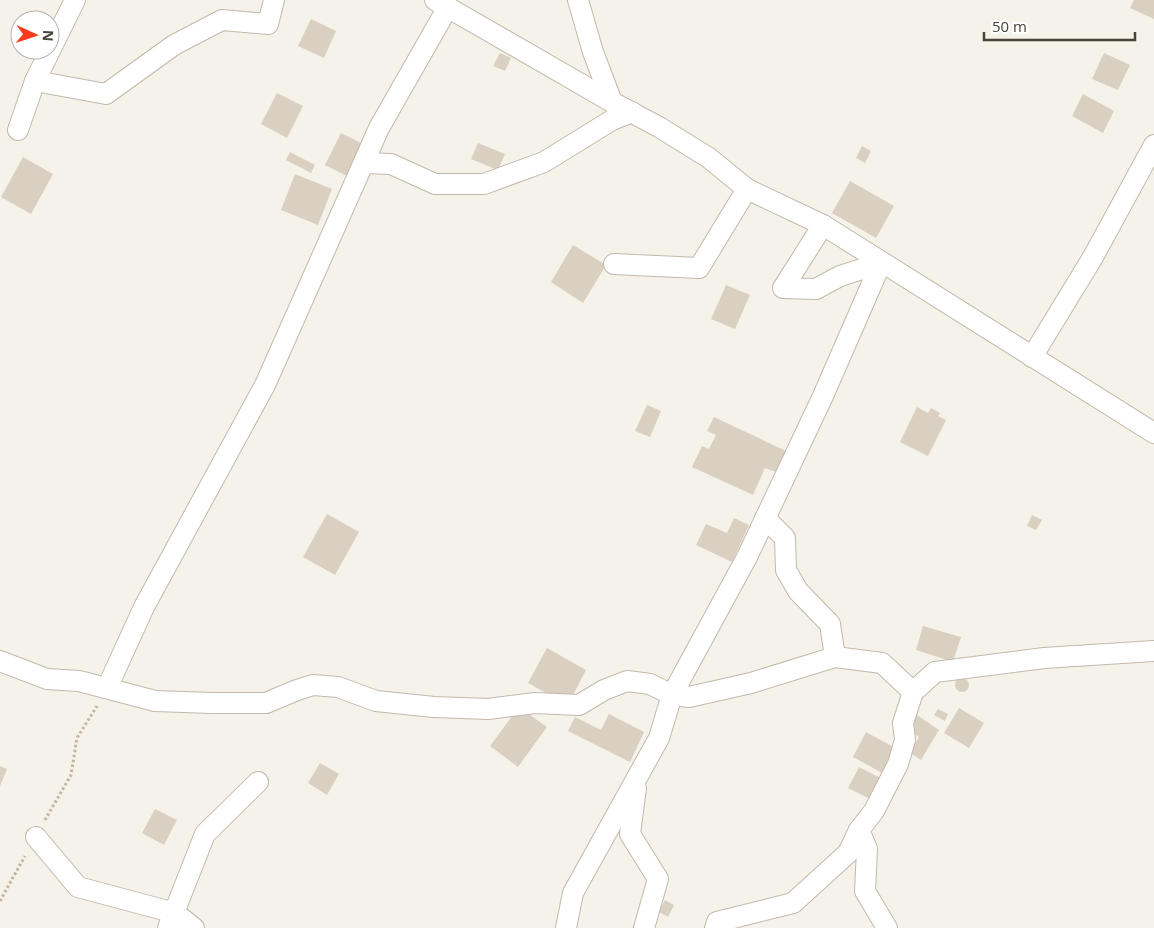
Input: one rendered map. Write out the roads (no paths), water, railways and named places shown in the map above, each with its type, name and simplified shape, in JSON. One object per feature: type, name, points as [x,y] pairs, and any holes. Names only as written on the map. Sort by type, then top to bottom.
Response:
[{"type":"street","points":[[18,130],[35,81],[75,0]]},
{"type":"street","points":[[35,81],[106,94],[174,45],[222,20],[268,24],[274,0]]},
{"type":"street","points":[[578,0],[593,52],[612,102]]},
{"type":"street","points":[[107,688],[144,606],[265,385],[379,128],[442,4],[709,158],[746,189],[823,225],[1154,433]]},
{"type":"street","points":[[364,163],[391,164],[435,184],[484,184],[544,162],[612,120],[632,112]]},
{"type":"street","points":[[1032,357],[1093,257],[1154,145]]},
{"type":"street","points":[[614,264],[699,268],[746,189]]},
{"type":"street","points":[[823,225],[782,288],[816,289],[840,276],[881,263]]},
{"type":"street","points":[[566,928],[573,893],[659,738],[672,694],[765,518],[823,396],[881,263]]},
{"type":"street","points":[[765,518],[785,538],[786,570],[798,591],[830,624],[836,657]]},
{"type":"street","points":[[715,928],[716,922],[793,904],[848,853],[859,830],[874,811],[898,764],[905,740],[903,723],[913,692],[936,672],[1044,658],[1154,651]]},
{"type":"street","points":[[0,661],[47,678],[79,680],[155,701],[266,703],[313,685],[338,687],[376,701],[434,707],[488,709],[534,703],[579,705],[604,690],[627,681],[650,684],[672,694],[689,697],[716,692],[836,657],[882,663],[913,692]]},
{"type":"street","points":[[637,778],[630,834],[658,879],[644,928]]},
{"type":"street","points":[[171,921],[205,834],[258,782]]},
{"type":"street","points":[[859,830],[867,849],[865,891],[887,928]]},
{"type":"street","points":[[36,837],[78,887],[194,928]]}]
